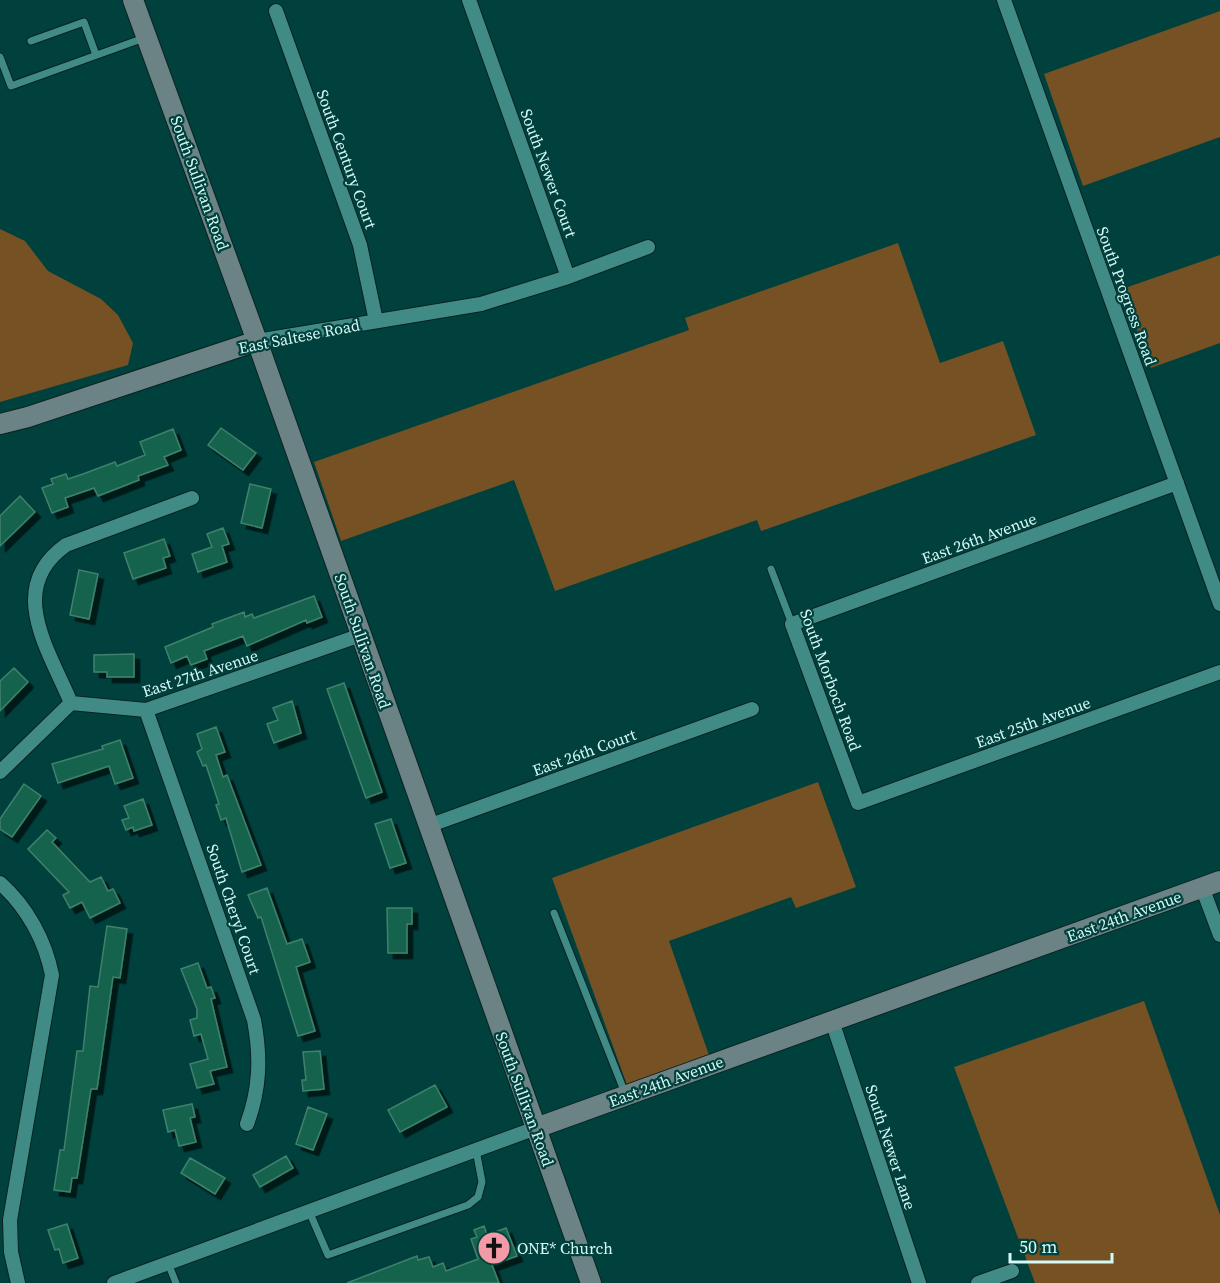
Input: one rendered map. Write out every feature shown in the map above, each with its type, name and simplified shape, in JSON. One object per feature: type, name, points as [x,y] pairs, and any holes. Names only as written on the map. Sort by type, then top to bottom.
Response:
[{"type":"main road","name":"South Sullivan Road","points":[[133,0],[257,341],[591,1283]]},
{"type":"main road","name":"East Saltese Road","points":[[0,424],[28,417],[257,341]]},
{"type":"main road","name":"East 24th Avenue","points":[[536,1128],[1211,884]]},
{"type":"street","name":"South Newer Court","points":[[469,0],[568,276]]},
{"type":"street","name":"South Progress Road","points":[[1004,0],[1220,604]]},
{"type":"street","name":"South Century Court","points":[[276,11],[360,244],[376,321]]},
{"type":"street","points":[[568,276],[648,247]]},
{"type":"street","name":"East Saltese Road","points":[[257,341],[481,304],[568,276]]},
{"type":"street","name":"East 26th Avenue","points":[[792,624],[1177,483]]},
{"type":"street","points":[[0,772],[71,703],[34,614],[35,589],[45,565],[66,545],[192,498]]},
{"type":"street","name":"South Morboch Road","points":[[792,624],[858,803]]},
{"type":"street","name":"East 27th Avenue","points":[[71,703],[146,710],[361,634]]},
{"type":"street","name":"East 25th Avenue","points":[[858,803],[1220,672]]},
{"type":"street","name":"East 26th Court","points":[[428,826],[752,709]]},
{"type":"street","name":"South Cheryl Court","points":[[146,710],[254,1020],[259,1068],[255,1103],[247,1124]]},
{"type":"street","points":[[0,883],[24,910],[38,932],[48,956],[52,975],[10,1220],[10,1252],[18,1283]]},
{"type":"street","points":[[1211,884],[1220,935]]},
{"type":"street","name":"South Newer Lane","points":[[832,1022],[919,1283]]},
{"type":"street","name":"East 24th Avenue","points":[[114,1283],[536,1128]]},
{"type":"street","points":[[978,1283],[1012,1271]]},
{"type":"lane","points":[[31,41],[84,22],[96,55]]},
{"type":"lane","points":[[0,57],[11,86],[146,37]]},
{"type":"lane","name":"South Morboch Road","points":[[771,569],[792,624]]},
{"type":"lane","points":[[554,913],[626,1095]]},
{"type":"lane","points":[[309,1211],[328,1255],[459,1208],[478,1197],[482,1182],[476,1150]]},
{"type":"lane","points":[[168,1263],[176,1283]]},
{"type":"shaded area","points":[[1220,11],[1220,137],[1083,186],[1044,74]]},
{"type":"shaded area","points":[[0,229],[25,241],[48,271],[101,299],[118,315],[133,343],[128,365],[0,402]]},
{"type":"shaded area","points":[[898,243],[940,363],[1003,341],[1036,435],[761,531],[757,520],[555,591],[514,480],[341,541],[314,462],[689,330],[685,318]]},
{"type":"shaded area","points":[[1220,255],[1220,343],[1151,368],[1122,289]]},
{"type":"shaded area","points":[[818,782],[856,887],[796,908],[791,897],[669,941],[709,1055],[627,1085],[552,878]]},
{"type":"shaded area","points":[[1144,1001],[1220,1215],[1220,1283],[1035,1283],[954,1067]]},
{"type":"building","points":[[221,428],[256,453],[243,470],[208,445]]},
{"type":"building","points":[[173,429],[181,450],[164,457],[168,465],[138,476],[139,480],[98,496],[94,488],[65,498],[68,507],[52,513],[42,488],[53,484],[51,479],[66,474],[68,479],[115,462],[117,466],[145,455],[140,442]]},
{"type":"building","points":[[250,484],[271,489],[262,528],[241,523]]},
{"type":"building","points":[[20,496],[35,512],[0,546],[0,516]]},
{"type":"building","points":[[223,528],[229,544],[222,546],[227,562],[198,572],[192,554],[212,547],[207,534]]},
{"type":"building","points":[[164,539],[170,556],[163,558],[166,568],[133,579],[124,553]]},
{"type":"building","points":[[79,570],[98,574],[89,619],[70,615]]},
{"type":"building","points":[[314,596],[322,617],[307,623],[306,620],[247,646],[243,636],[204,651],[207,659],[191,665],[187,656],[171,663],[165,647],[213,627],[212,624],[244,612],[245,617],[252,614],[254,618]]},
{"type":"building","points":[[134,654],[134,677],[107,677],[107,672],[94,672],[94,655]]},
{"type":"building","points":[[14,668],[28,682],[0,711],[0,681]]},
{"type":"building","points":[[344,683],[382,792],[366,798],[327,689]]},
{"type":"building","points":[[292,701],[301,733],[274,743],[267,724],[278,720],[273,708]]},
{"type":"building","points":[[216,727],[225,752],[216,755],[223,777],[227,775],[261,865],[242,872],[226,818],[221,820],[216,805],[219,804],[206,765],[203,766],[197,752],[202,749],[197,734]]},
{"type":"building","points":[[120,740],[133,778],[115,784],[109,766],[58,783],[52,764],[103,749],[102,746]]},
{"type":"building","points":[[24,784],[41,796],[12,837],[0,829],[0,819]]},
{"type":"building","points":[[143,799],[152,825],[134,831],[133,827],[126,830],[122,820],[129,818],[124,806]]},
{"type":"building","points":[[391,819],[406,863],[390,868],[375,824]]},
{"type":"building","points":[[47,830],[56,838],[52,842],[90,882],[101,877],[108,891],[113,889],[120,903],[90,918],[82,902],[70,908],[63,895],[69,892],[28,849]]},
{"type":"building","points":[[267,888],[287,944],[302,939],[310,962],[296,967],[315,1031],[298,1036],[261,917],[258,918],[248,895]]},
{"type":"building","points":[[387,908],[412,908],[412,924],[407,924],[407,953],[388,953]]},
{"type":"building","points":[[107,926],[127,929],[120,978],[113,977],[97,1089],[91,1089],[77,1178],[72,1178],[70,1192],[54,1190],[60,1150],[64,1150],[77,1051],[83,1051],[90,986],[98,987]]},
{"type":"building","points":[[198,963],[207,988],[211,987],[215,998],[211,999],[227,1067],[210,1071],[214,1084],[197,1088],[190,1064],[208,1059],[201,1034],[194,1036],[190,1020],[197,1018],[197,1009],[181,969]]},
{"type":"building","points":[[320,1051],[324,1089],[303,1091],[302,1080],[306,1080],[303,1052]]},
{"type":"building","points":[[435,1085],[447,1107],[400,1132],[388,1110]]},
{"type":"building","points":[[192,1104],[195,1117],[190,1118],[196,1142],[179,1146],[175,1130],[168,1132],[163,1110]]},
{"type":"building","points":[[308,1107],[327,1114],[313,1150],[296,1144]]},
{"type":"building","points":[[286,1156],[293,1168],[260,1187],[253,1175]]},
{"type":"building","points":[[190,1158],[225,1178],[215,1194],[181,1173]]},
{"type":"building","points":[[67,1224],[78,1258],[63,1263],[59,1249],[55,1250],[48,1230]]},
{"type":"building","name":"ONE* Church","points":[[484,1226],[487,1235],[506,1228],[517,1256],[492,1265],[499,1283],[347,1283],[417,1256],[418,1260],[429,1257],[433,1267],[443,1263],[446,1271],[478,1259],[471,1239],[477,1237],[474,1230]]},
{"type":"place","name":"ONE* Church","points":[[494,1248]]}]
